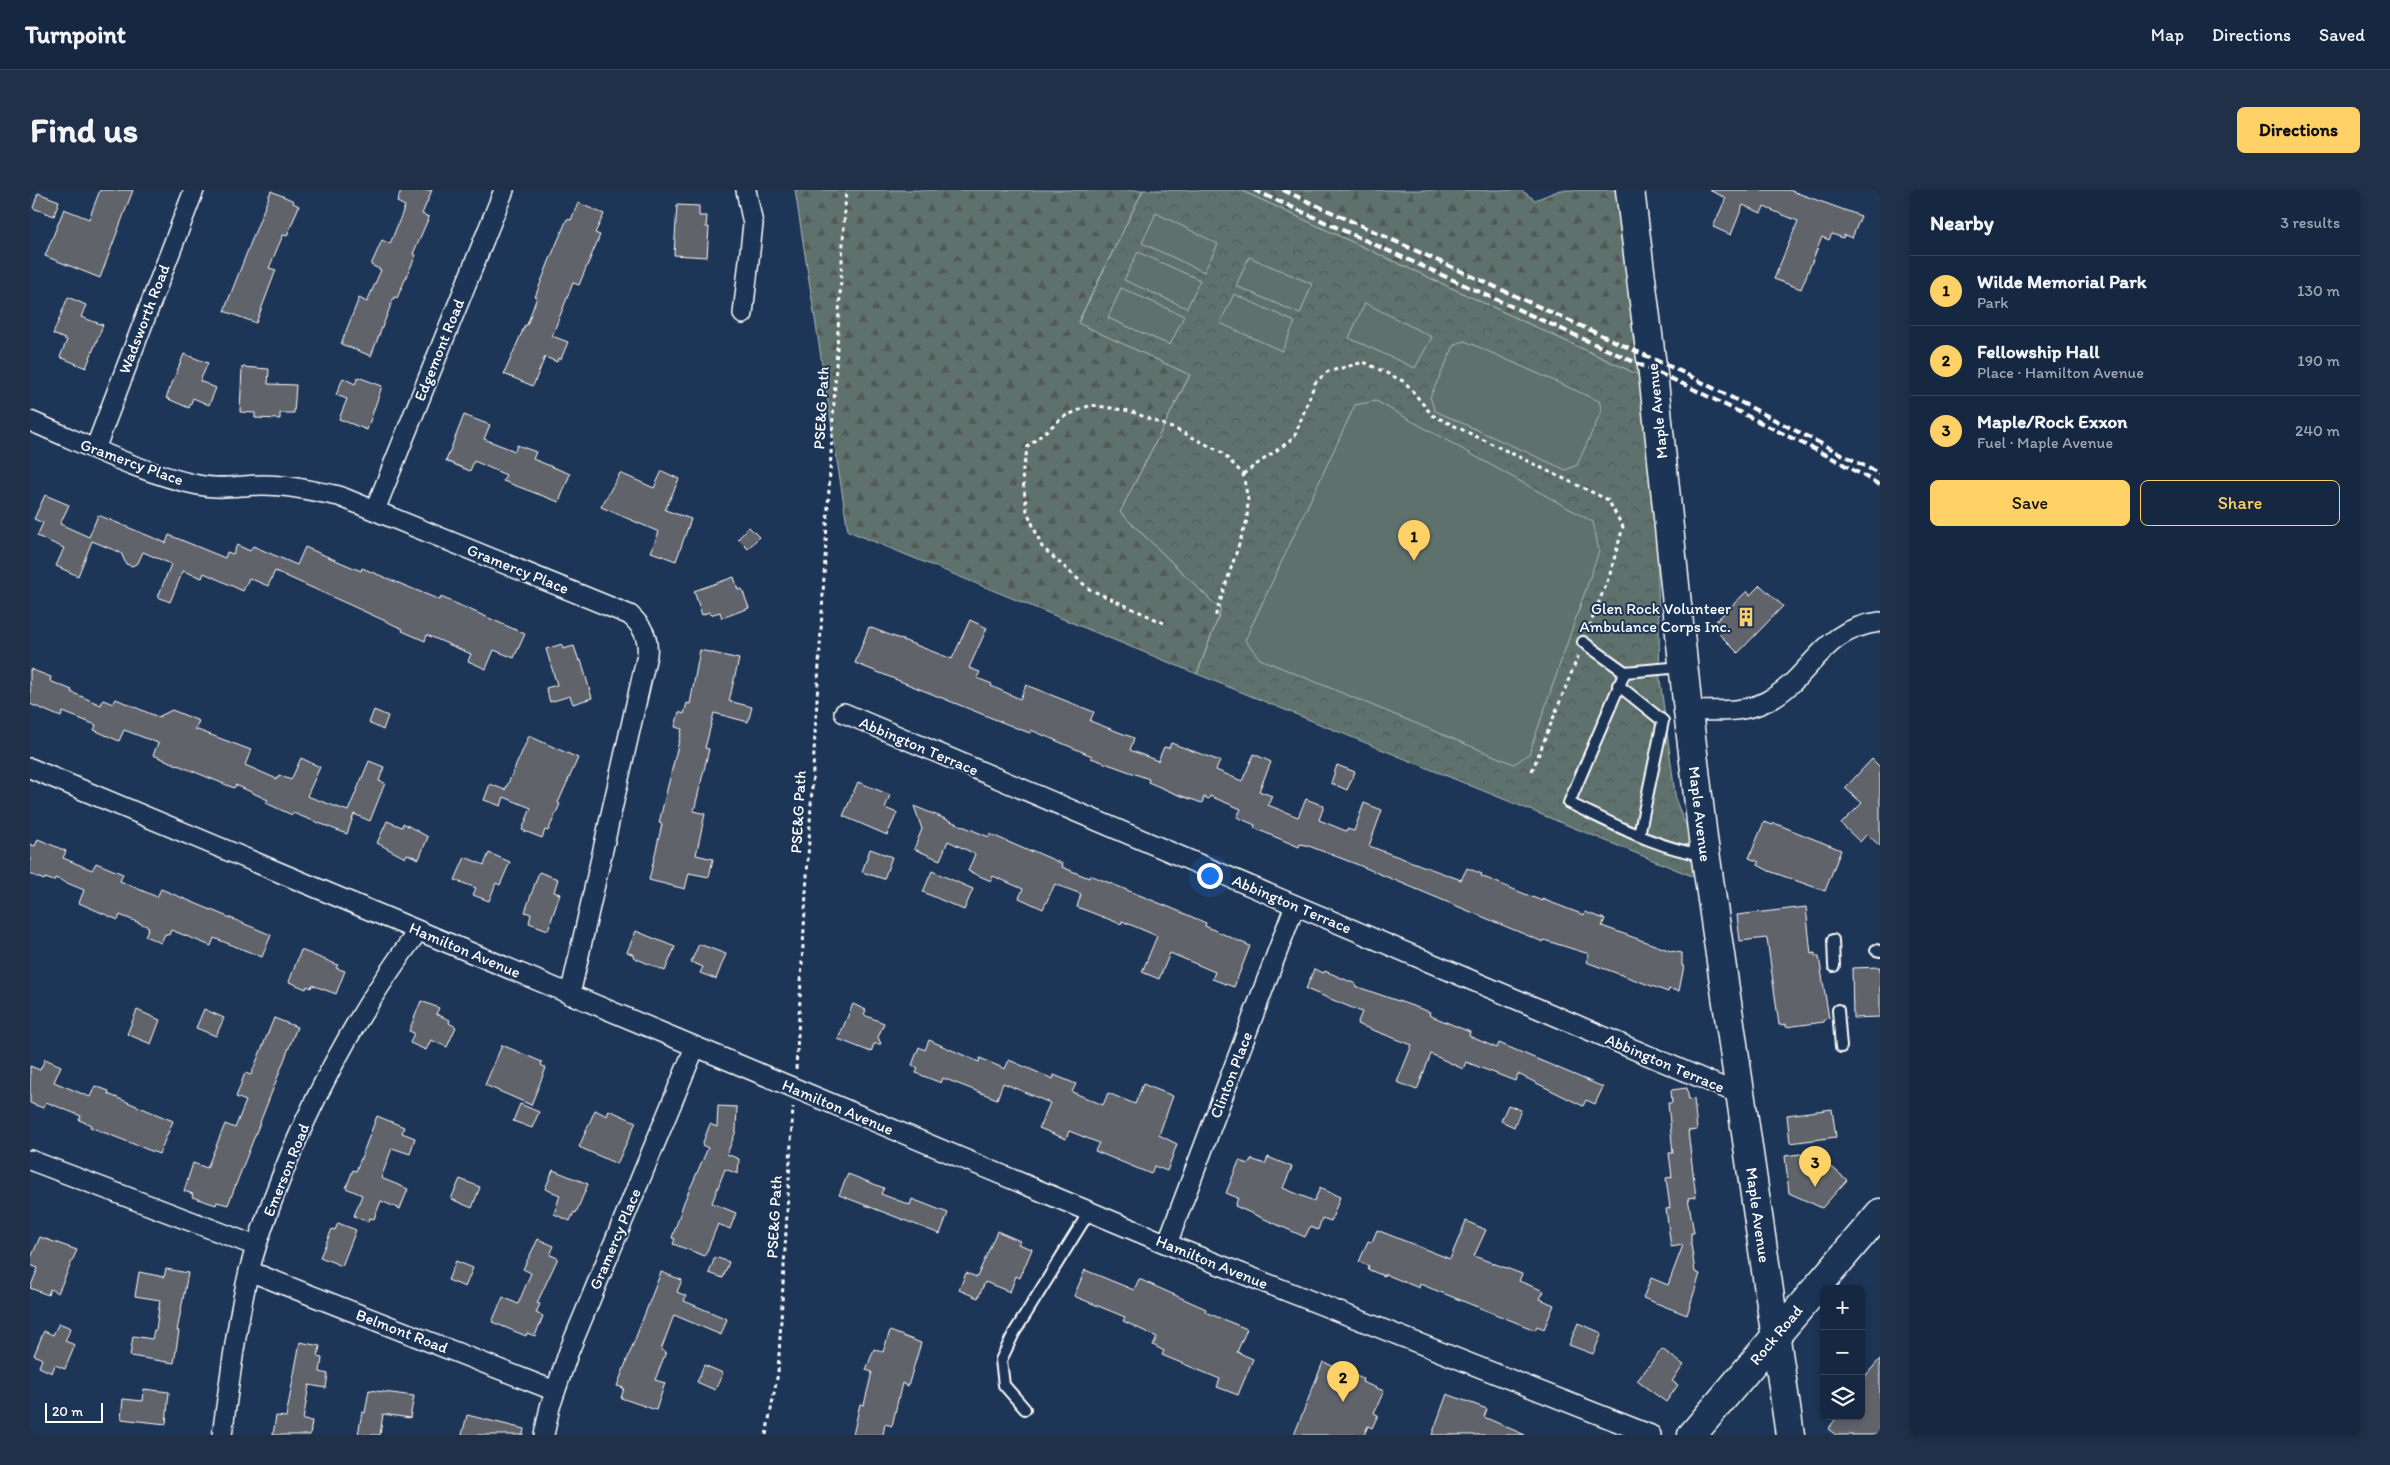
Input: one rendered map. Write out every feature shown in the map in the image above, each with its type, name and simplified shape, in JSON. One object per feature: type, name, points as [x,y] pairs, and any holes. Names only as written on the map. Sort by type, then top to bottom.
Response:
[{"type":"main road","name":"Maple Avenue","points":[[1630,190],[1654,382],[1683,667],[1706,855],[1790,1435]]},
{"type":"main road","name":"Rock Road","points":[[1692,1435],[1880,1213]]},
{"type":"street","name":"Wadsworth Road","points":[[95,449],[194,190]]},
{"type":"street","name":"Edgemont Road","points":[[375,510],[504,190]]},
{"type":"street","points":[[742,314],[753,224],[746,190]]},
{"type":"street","name":"Gramercy Place","points":[[30,421],[153,473],[200,486],[224,488],[263,485],[299,487],[339,496],[630,615],[640,625],[646,636],[648,648],[646,661],[570,995]]},
{"type":"street","points":[[1688,711],[1746,709],[1766,701],[1785,688],[1833,639],[1848,629],[1880,622]]},
{"type":"street","name":"Abbington Terrace","points":[[844,714],[1741,1095]]},
{"type":"street","name":"Hamilton Avenue","points":[[30,768],[1089,1212],[1651,1435]]},
{"type":"street","name":"Clinton Place","points":[[1167,1244],[1295,905]]},
{"type":"street","name":"Emerson Road","points":[[222,1435],[238,1323],[249,1271],[278,1183],[311,1106],[340,1050],[372,996],[418,931]]},
{"type":"street","name":"Gramercy Place","points":[[544,1435],[555,1391],[569,1351],[695,1047]]},
{"type":"street","points":[[30,1160],[256,1246]]},
{"type":"street","name":"Belmont Road","points":[[249,1271],[555,1391]]},
{"type":"lane","points":[[1583,642],[1625,672],[1683,667]]},
{"type":"lane","points":[[1625,672],[1569,802],[1639,835],[1683,852],[1706,855]]},
{"type":"lane","points":[[1618,685],[1663,721],[1639,835]]},
{"type":"lane","points":[[1833,940],[1834,966]]},
{"type":"lane","points":[[1838,1010],[1841,1047]]},
{"type":"lane","points":[[1025,1409],[1004,1385],[1001,1360],[1014,1333],[1089,1212]]},
{"type":"path","name":"PSE&G Path","points":[[766,1435],[778,1374],[846,190]]},
{"type":"path","points":[[1243,474],[1294,438],[1315,383],[1327,372],[1364,362],[1405,382],[1432,414],[1608,500],[1623,527],[1610,574],[1532,771]]},
{"type":"path","points":[[1164,623],[1089,589],[1042,547],[1027,511],[1022,474],[1028,446],[1063,417],[1090,405],[1130,412],[1184,434],[1221,452],[1243,474],[1248,500],[1247,520],[1214,617]]},
{"type":"green space","points":[[795,190],[1143,190],[1078,322],[1190,375],[1120,512],[1221,610],[1197,674],[848,531]]},
{"type":"green space","points":[[1143,190],[1240,190],[1654,382],[1660,679],[1676,801],[1709,883],[1197,674],[1221,610],[1120,512],[1190,375],[1078,323]]},
{"type":"green space","points":[[1240,190],[1521,190],[1535,200],[1560,190],[1630,190],[1654,382]]},
{"type":"green space","points":[[1156,213],[1218,244],[1204,272],[1142,243]]},
{"type":"green space","points":[[1138,252],[1200,280],[1187,308],[1124,280]]},
{"type":"green space","points":[[1249,257],[1312,284],[1300,314],[1236,286]]},
{"type":"green space","points":[[1121,288],[1184,316],[1170,345],[1108,318]]},
{"type":"green space","points":[[1234,294],[1295,322],[1282,351],[1220,323]]},
{"type":"green space","points":[[1365,303],[1432,337],[1415,368],[1349,338]]},
{"type":"green space","points":[[1465,341],[1599,401],[1602,410],[1577,465],[1566,470],[1435,411],[1430,397],[1455,344]]},
{"type":"green space","points":[[1376,401],[1593,522],[1599,551],[1529,754],[1514,764],[1260,659],[1245,640],[1355,405]]},
{"type":"building","points":[[100,190],[133,190],[100,278],[45,256],[64,209],[89,219]]},
{"type":"building","points":[[401,190],[432,190],[422,214],[429,217],[413,254],[416,255],[397,298],[394,297],[371,356],[341,344],[359,298],[367,302],[381,270],[371,265],[382,240],[390,244],[405,206],[397,202]]},
{"type":"building","points":[[1709,190],[1789,190],[1861,216],[1852,238],[1844,235],[1843,238],[1832,234],[1829,240],[1822,237],[1801,289],[1774,279],[1798,221],[1764,207],[1761,213],[1743,205],[1731,235],[1713,227],[1726,198]]},
{"type":"building","points":[[271,191],[294,201],[293,203],[299,206],[287,236],[283,235],[269,268],[276,270],[256,323],[224,311]]},
{"type":"building","points":[[38,193],[59,201],[54,216],[33,208]]},
{"type":"building","points":[[578,203],[604,214],[595,233],[600,235],[579,285],[573,283],[552,336],[568,342],[561,359],[558,358],[557,362],[545,357],[533,386],[504,374],[525,325],[527,325],[537,297],[535,297],[567,219],[571,220]]},
{"type":"building","points":[[677,205],[699,206],[699,216],[707,216],[706,227],[709,227],[707,257],[674,255]]},
{"type":"building","points":[[68,297],[86,305],[81,317],[103,325],[86,368],[60,357],[67,340],[53,334]]},
{"type":"building","points":[[184,354],[208,363],[200,381],[216,388],[209,405],[193,398],[189,408],[166,398]]},
{"type":"building","points":[[242,367],[269,369],[268,384],[296,385],[294,413],[280,413],[280,419],[255,418],[255,413],[240,412]]},
{"type":"building","points":[[358,377],[382,386],[367,430],[339,419],[347,399],[336,395],[343,378],[355,384]]},
{"type":"building","points":[[464,415],[490,425],[484,439],[515,451],[517,445],[536,452],[533,459],[570,474],[559,502],[503,481],[506,475],[474,461],[470,471],[446,461]]},
{"type":"building","points":[[662,471],[679,479],[665,510],[691,519],[676,561],[651,552],[659,532],[601,507],[620,473],[654,488]]},
{"type":"building","points":[[45,495],[69,505],[60,524],[89,537],[98,515],[166,543],[169,535],[225,558],[227,552],[233,554],[237,545],[250,551],[253,546],[297,565],[305,547],[361,571],[362,568],[440,600],[441,597],[525,634],[514,658],[494,650],[486,669],[468,661],[471,654],[427,635],[425,641],[402,631],[403,629],[275,571],[268,586],[249,578],[243,591],[204,573],[202,578],[183,571],[170,602],[158,597],[171,564],[143,552],[138,563],[132,566],[126,564],[121,553],[92,541],[78,576],[56,566],[64,548],[37,536],[43,523],[34,519]]},
{"type":"building","points":[[749,527],[759,537],[748,549],[738,539]]},
{"type":"building","points":[[734,577],[738,590],[742,589],[749,608],[722,618],[720,612],[710,615],[709,612],[702,615],[694,591]]},
{"type":"building","name":"Glen Rock Volunteer Ambulance Corps Inc.","points":[[1760,585],[1783,606],[1738,653],[1719,634],[1722,631],[1714,623],[1747,591],[1750,595]]},
{"type":"building","points":[[970,620],[987,628],[969,668],[980,672],[977,678],[992,684],[991,686],[1020,699],[1026,685],[1094,712],[1090,721],[1134,738],[1130,750],[1158,761],[1164,747],[1169,748],[1171,743],[1220,761],[1216,770],[1242,781],[1254,754],[1271,762],[1259,791],[1272,796],[1268,805],[1298,817],[1306,799],[1324,806],[1319,820],[1346,831],[1347,829],[1354,831],[1364,803],[1382,810],[1369,846],[1461,880],[1467,868],[1482,874],[1481,876],[1542,901],[1542,899],[1584,915],[1585,912],[1605,919],[1602,926],[1671,951],[1682,953],[1682,966],[1684,966],[1679,991],[1669,989],[1668,992],[1586,962],[1589,954],[1544,940],[1543,942],[1356,864],[1306,845],[1300,844],[1299,847],[1254,828],[1255,825],[1237,817],[1241,809],[1210,796],[1209,799],[1204,797],[1202,803],[1176,794],[1148,782],[1149,779],[1091,758],[1092,756],[1031,730],[1030,733],[1019,729],[855,663],[869,627],[952,659]]},
{"type":"building","points":[[562,644],[563,649],[574,646],[579,661],[581,660],[592,698],[573,704],[570,696],[550,702],[546,688],[557,685],[546,649]]},
{"type":"building","points":[[700,650],[739,659],[729,701],[752,707],[748,722],[714,713],[705,748],[709,749],[694,811],[705,814],[696,855],[713,859],[709,877],[689,873],[685,889],[649,880],[662,824],[659,823],[682,729],[675,727],[679,712],[684,714],[687,703],[690,704]]},
{"type":"building","points":[[30,669],[51,677],[50,681],[101,705],[103,700],[113,704],[116,699],[158,717],[172,710],[199,721],[195,729],[251,750],[245,765],[277,779],[279,775],[291,780],[301,758],[320,767],[307,796],[348,811],[369,761],[384,767],[379,781],[385,783],[370,821],[354,814],[347,834],[293,813],[292,815],[266,803],[268,800],[236,785],[234,788],[153,755],[158,743],[124,730],[119,741],[94,730],[96,725],[63,712],[61,717],[30,704]]},
{"type":"building","points":[[374,710],[388,716],[383,730],[369,723]]},
{"type":"building","points":[[529,736],[578,758],[548,831],[545,830],[542,838],[522,830],[531,808],[504,797],[501,806],[484,800],[490,784],[505,790]]},
{"type":"building","points":[[1872,759],[1880,767],[1880,846],[1867,834],[1860,842],[1841,824],[1862,803],[1845,788]]},
{"type":"building","points":[[1337,765],[1355,772],[1347,790],[1331,783]]},
{"type":"building","points":[[858,782],[890,795],[885,808],[897,813],[887,835],[843,816]]},
{"type":"building","points":[[914,806],[989,837],[990,834],[1031,852],[1031,850],[1063,864],[1062,867],[1089,878],[1090,875],[1176,910],[1206,923],[1205,926],[1250,946],[1234,987],[1212,979],[1215,972],[1170,953],[1159,979],[1142,972],[1157,936],[1122,921],[1121,924],[1077,907],[1081,894],[1055,884],[1043,909],[1019,898],[1023,889],[993,876],[991,881],[968,871],[975,854],[948,841],[940,860],[914,849],[922,829]]},
{"type":"building","points":[[387,821],[402,827],[403,823],[428,837],[419,859],[407,854],[405,858],[377,843]]},
{"type":"building","points":[[1764,822],[1773,825],[1774,823],[1841,850],[1825,891],[1769,871],[1758,865],[1759,862],[1749,858]]},
{"type":"building","points":[[38,839],[66,851],[63,858],[92,870],[96,863],[123,874],[120,881],[157,897],[161,889],[271,935],[262,957],[214,938],[211,946],[171,930],[169,935],[165,934],[161,943],[145,936],[149,927],[120,915],[118,920],[79,903],[84,890],[55,878],[54,881],[45,878],[44,880],[30,874],[30,844],[35,846]]},
{"type":"building","points":[[870,849],[892,857],[884,879],[862,872]]},
{"type":"building","points":[[489,853],[510,862],[500,885],[496,883],[489,901],[473,895],[476,888],[455,880],[465,857],[484,865]]},
{"type":"building","points":[[932,871],[973,889],[964,910],[923,892]]},
{"type":"building","points":[[539,872],[558,879],[554,892],[560,894],[548,930],[529,923],[531,914],[525,912]]},
{"type":"building","points":[[1806,907],[1811,954],[1815,953],[1815,956],[1819,957],[1829,1018],[1825,1019],[1824,1022],[1786,1027],[1786,1024],[1779,1025],[1767,938],[1740,941],[1737,915]]},
{"type":"building","points":[[636,931],[675,947],[665,971],[633,957],[634,955],[627,952]]},
{"type":"building","points":[[699,944],[726,954],[716,979],[700,973],[703,967],[691,962]]},
{"type":"building","points":[[301,950],[338,965],[336,968],[345,971],[336,994],[312,985],[311,988],[307,986],[306,989],[289,982]]},
{"type":"building","points":[[1880,967],[1880,1017],[1853,1018],[1852,968]]},
{"type":"building","points":[[1314,969],[1324,973],[1325,971],[1356,984],[1355,986],[1430,1012],[1429,1015],[1470,1032],[1469,1036],[1497,1048],[1499,1043],[1603,1087],[1595,1104],[1586,1100],[1583,1106],[1518,1074],[1515,1081],[1466,1062],[1463,1069],[1431,1054],[1417,1090],[1397,1082],[1412,1045],[1357,1024],[1362,1012],[1306,989]]},
{"type":"building","points":[[421,1001],[439,1008],[436,1014],[450,1020],[449,1023],[456,1027],[447,1047],[431,1040],[426,1050],[410,1043],[414,1033],[409,1031]]},
{"type":"building","points":[[853,1004],[866,1010],[864,1015],[884,1023],[878,1037],[881,1044],[874,1044],[871,1052],[838,1039]]},
{"type":"building","points":[[204,1009],[224,1018],[216,1036],[196,1028]]},
{"type":"building","points":[[137,1010],[160,1020],[151,1044],[127,1034]]},
{"type":"building","points":[[274,1018],[297,1027],[228,1205],[217,1202],[216,1205],[192,1197],[193,1194],[184,1191],[193,1163],[207,1168],[225,1124],[235,1128],[246,1101],[236,1097],[245,1073],[251,1075]]},
{"type":"building","points":[[929,1040],[979,1062],[980,1058],[1005,1069],[1009,1060],[1053,1079],[1054,1075],[1076,1084],[1072,1092],[1103,1105],[1108,1093],[1135,1104],[1143,1084],[1173,1096],[1159,1135],[1177,1144],[1167,1171],[1154,1166],[1151,1174],[1095,1151],[1099,1143],[1069,1131],[1066,1139],[1039,1128],[1050,1103],[1003,1083],[997,1099],[943,1078],[941,1083],[916,1073],[918,1068],[912,1065],[919,1047],[925,1050]]},
{"type":"building","points":[[502,1045],[542,1062],[541,1065],[546,1068],[531,1105],[485,1085]]},
{"type":"building","points":[[45,1059],[61,1066],[54,1082],[90,1097],[95,1086],[109,1091],[108,1094],[173,1121],[159,1154],[90,1127],[91,1125],[79,1120],[81,1116],[46,1102],[43,1108],[30,1103],[30,1066],[40,1070]]},
{"type":"building","points":[[1687,1088],[1689,1100],[1694,1099],[1697,1130],[1688,1131],[1696,1197],[1688,1198],[1694,1233],[1691,1233],[1691,1244],[1695,1272],[1700,1274],[1687,1315],[1643,1298],[1651,1278],[1668,1285],[1683,1245],[1671,1247],[1666,1209],[1670,1208],[1666,1178],[1672,1177],[1669,1153],[1673,1153],[1668,1103],[1672,1103],[1671,1090]]},
{"type":"building","points":[[520,1104],[539,1112],[532,1128],[513,1121]]},
{"type":"building","points":[[1508,1105],[1521,1110],[1514,1127],[1501,1121]]},
{"type":"building","points":[[718,1106],[737,1107],[736,1131],[727,1154],[739,1159],[738,1174],[725,1169],[712,1203],[736,1213],[730,1229],[718,1224],[705,1256],[673,1244],[675,1239],[672,1238],[684,1202],[708,1148],[702,1145],[710,1124],[717,1127]]},
{"type":"building","points":[[1832,1109],[1836,1137],[1790,1143],[1787,1115]]},
{"type":"building","points":[[595,1110],[607,1116],[609,1110],[636,1122],[617,1164],[579,1147]]},
{"type":"building","points":[[377,1116],[404,1127],[402,1133],[415,1138],[410,1154],[392,1148],[381,1178],[408,1189],[400,1209],[381,1201],[374,1219],[369,1218],[368,1222],[354,1216],[362,1195],[346,1188],[353,1170],[356,1171]]},
{"type":"building","points":[[1800,1154],[1834,1169],[1847,1180],[1822,1208],[1789,1193],[1785,1156]]},
{"type":"building","points":[[1268,1157],[1292,1167],[1283,1188],[1314,1201],[1320,1188],[1340,1197],[1331,1221],[1322,1218],[1318,1230],[1310,1227],[1305,1237],[1235,1206],[1238,1198],[1226,1193],[1239,1161],[1249,1164],[1251,1159],[1265,1164]]},
{"type":"building","points":[[553,1170],[588,1184],[576,1213],[574,1212],[570,1221],[554,1214],[560,1195],[545,1189]]},
{"type":"building","points":[[848,1174],[884,1188],[881,1194],[910,1205],[912,1199],[948,1213],[940,1234],[839,1195]]},
{"type":"building","points":[[460,1179],[480,1187],[472,1208],[451,1199]]},
{"type":"building","points":[[1466,1221],[1486,1230],[1474,1256],[1522,1274],[1519,1281],[1544,1291],[1540,1299],[1554,1305],[1544,1329],[1537,1326],[1535,1330],[1420,1284],[1419,1288],[1385,1274],[1384,1276],[1367,1269],[1369,1266],[1359,1262],[1368,1241],[1372,1242],[1377,1230],[1450,1259]]},
{"type":"building","points":[[338,1223],[356,1230],[342,1266],[320,1257],[332,1229],[335,1230]]},
{"type":"building","points":[[997,1231],[1020,1241],[1018,1244],[1032,1249],[1020,1278],[1016,1276],[1010,1292],[985,1282],[978,1298],[959,1290],[966,1273],[977,1277]]},
{"type":"building","points":[[40,1237],[77,1250],[58,1293],[50,1289],[48,1295],[30,1288],[38,1268],[30,1265],[30,1260]]},
{"type":"building","points":[[538,1239],[554,1246],[550,1255],[558,1258],[537,1303],[540,1304],[536,1313],[543,1316],[535,1336],[527,1333],[526,1336],[492,1322],[503,1297],[518,1304],[531,1273],[523,1269]]},
{"type":"building","points":[[715,1257],[729,1262],[723,1278],[709,1273]]},
{"type":"building","points":[[456,1261],[473,1268],[465,1287],[448,1280]]},
{"type":"building","points":[[166,1269],[188,1273],[177,1331],[179,1331],[174,1363],[130,1356],[133,1336],[152,1339],[154,1330],[156,1330],[160,1300],[135,1296],[139,1272],[164,1277]]},
{"type":"building","points":[[1085,1270],[1134,1290],[1139,1279],[1206,1309],[1205,1312],[1247,1329],[1237,1352],[1253,1359],[1238,1395],[1217,1387],[1220,1379],[1162,1355],[1164,1351],[1153,1345],[1157,1337],[1123,1321],[1125,1317],[1074,1296]]},
{"type":"building","points":[[661,1272],[682,1280],[677,1292],[686,1296],[684,1301],[727,1319],[721,1335],[674,1315],[661,1350],[666,1352],[655,1380],[665,1383],[656,1410],[621,1398],[624,1388],[617,1386]]},
{"type":"building","points":[[59,1323],[71,1328],[65,1341],[75,1345],[65,1369],[55,1365],[52,1373],[39,1367],[42,1359],[34,1355],[44,1331],[53,1335]]},
{"type":"building","points":[[1578,1323],[1602,1333],[1593,1354],[1569,1345]]},
{"type":"building","points":[[890,1331],[921,1343],[908,1386],[902,1383],[892,1426],[885,1424],[883,1435],[853,1435],[860,1404],[864,1405],[872,1372],[866,1370],[874,1349],[883,1352]]},
{"type":"building","points":[[300,1342],[320,1346],[318,1357],[322,1358],[320,1372],[328,1374],[326,1388],[309,1385],[303,1420],[312,1421],[310,1435],[273,1435],[276,1416],[286,1417]]},
{"type":"building","points":[[1662,1349],[1684,1365],[1672,1381],[1678,1385],[1666,1402],[1637,1381]]},
{"type":"building","points":[[1880,1359],[1880,1435],[1836,1435],[1828,1429],[1835,1420],[1865,1420],[1865,1376]]},
{"type":"building","points":[[1323,1362],[1363,1379],[1362,1382],[1384,1391],[1374,1413],[1378,1415],[1372,1428],[1368,1426],[1364,1435],[1294,1435]]},
{"type":"building","points":[[704,1365],[723,1373],[715,1390],[697,1382]]},
{"type":"building","points":[[144,1389],[169,1392],[166,1424],[121,1419],[123,1399],[143,1401]]},
{"type":"building","points":[[369,1390],[414,1396],[410,1418],[383,1414],[380,1435],[358,1435],[362,1412],[365,1413]]},
{"type":"building","points":[[1447,1394],[1487,1409],[1484,1417],[1525,1435],[1432,1435]]},
{"type":"building","points":[[467,1415],[524,1429],[523,1435],[462,1435]]},
{"type":"railway","points":[[1254,190],[1683,384],[1832,458],[1880,485]]},
{"type":"railway","points":[[1283,190],[1684,373],[1880,474]]},
{"type":"place","name":"Wilde Memorial Park","points":[[1414,561]]},
{"type":"place","name":"Glen Rock Volunteer Ambulance Corps Inc.","points":[[1746,617]]},
{"type":"place","name":"Maple/Rock Exxon","points":[[1815,1187]]},
{"type":"place","name":"Fellowship Hall","points":[[1343,1402]]}]
